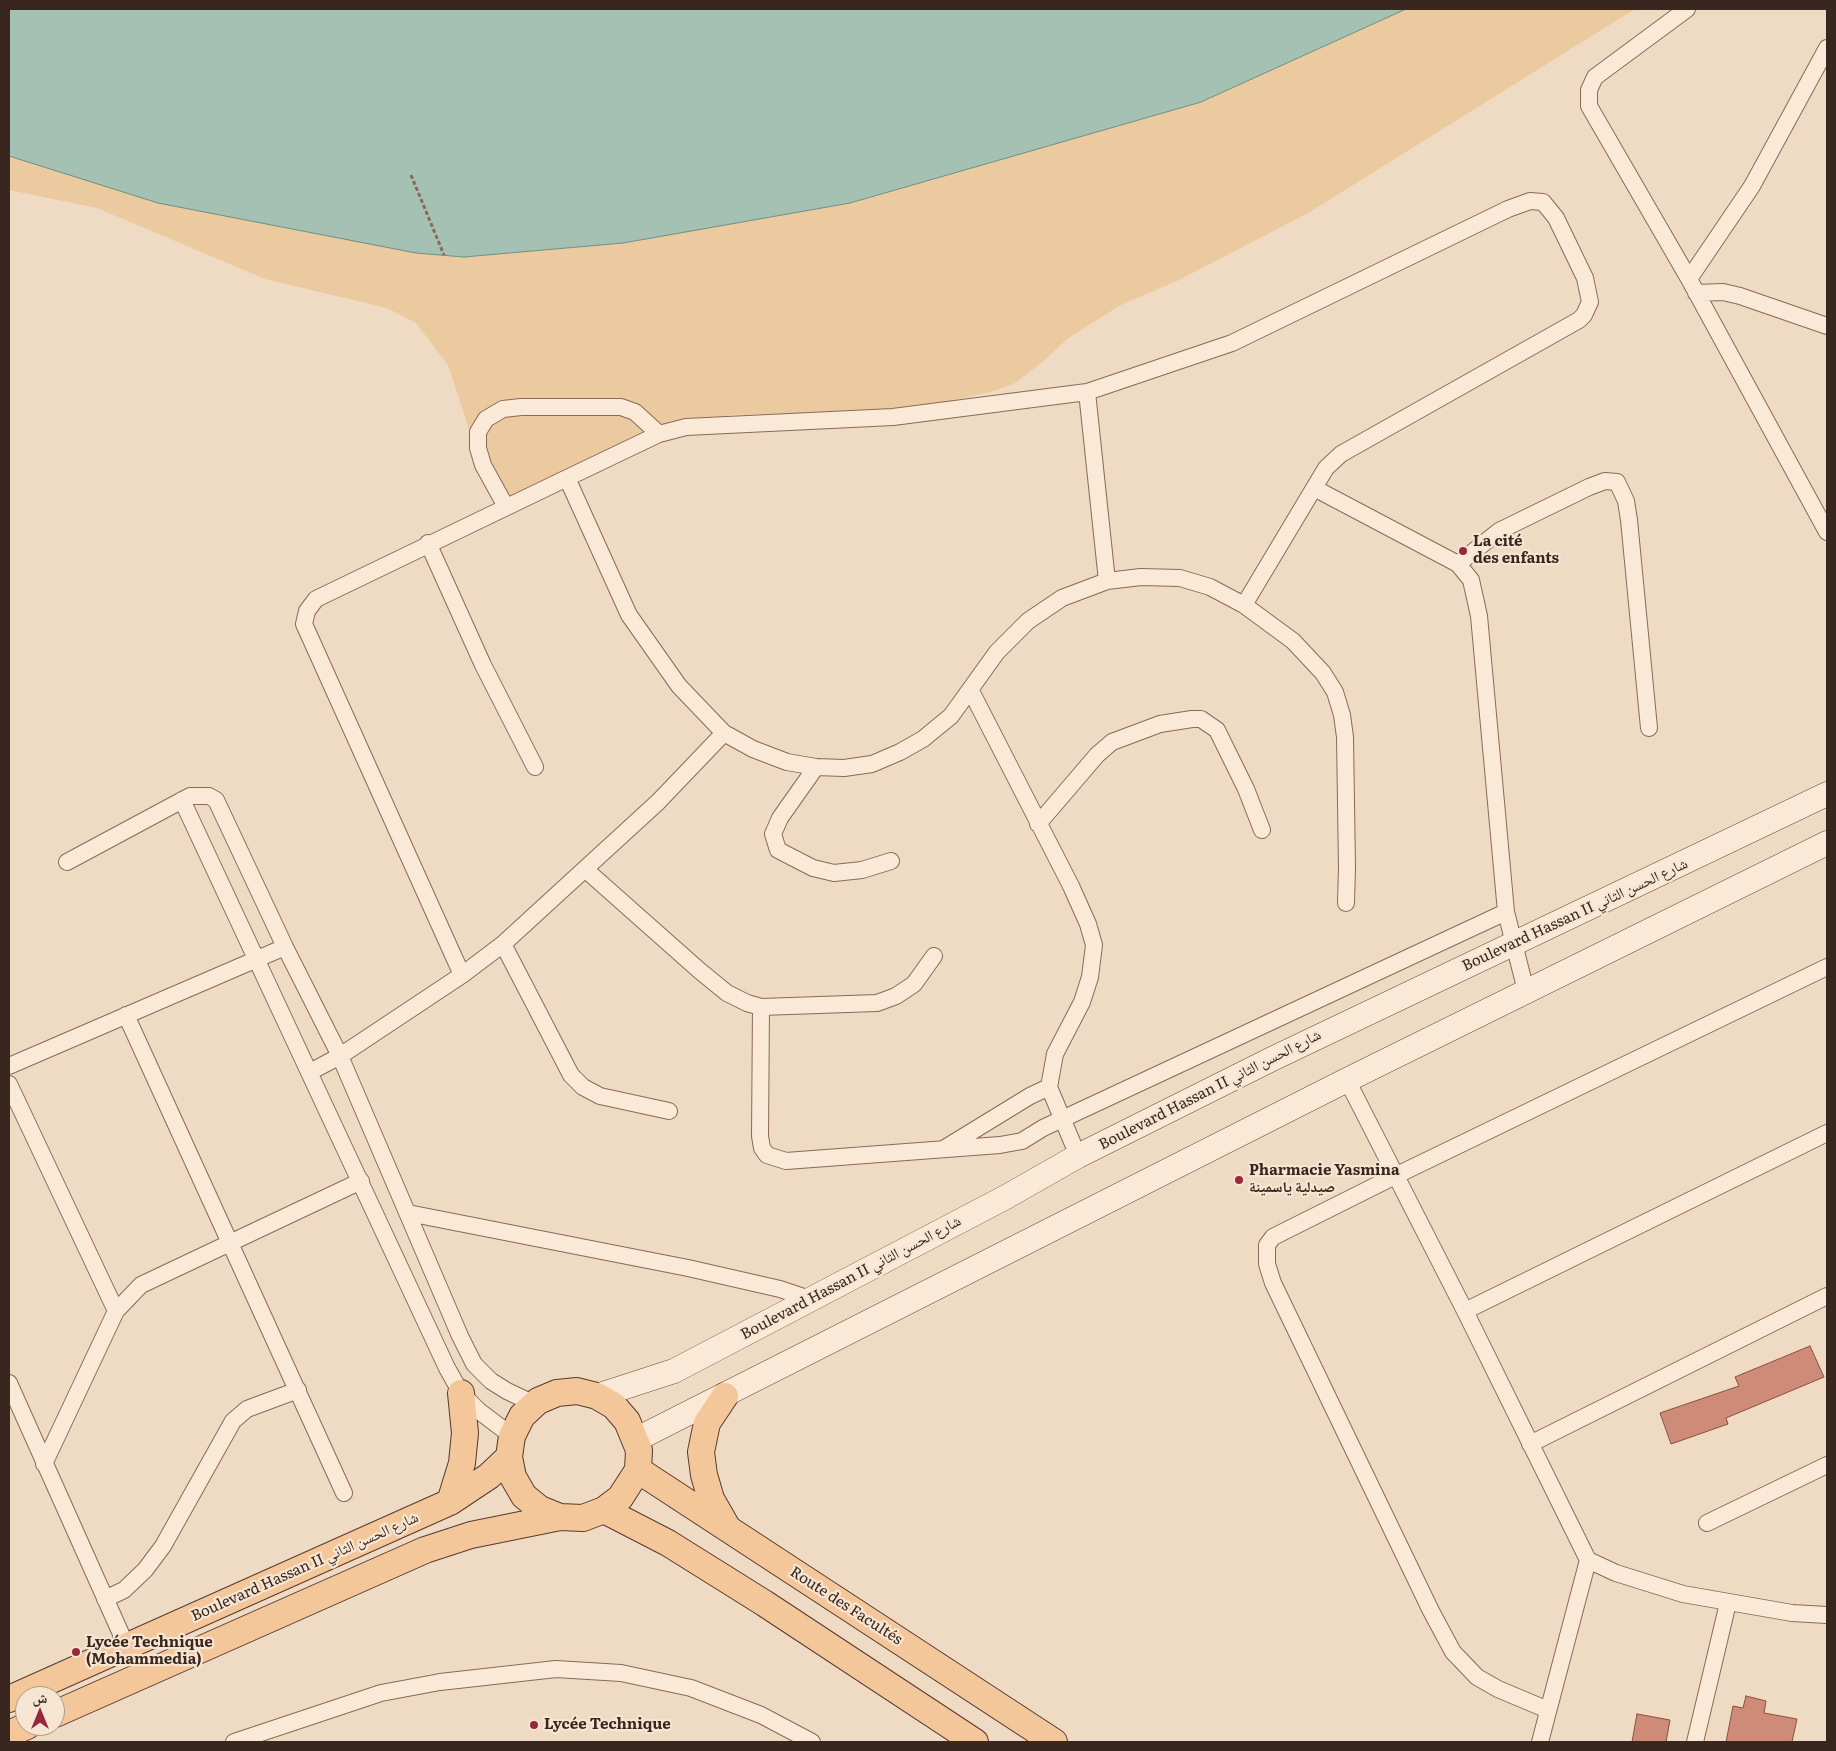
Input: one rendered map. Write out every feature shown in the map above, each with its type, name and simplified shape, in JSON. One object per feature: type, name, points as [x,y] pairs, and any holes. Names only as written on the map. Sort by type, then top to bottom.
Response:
[{"type":"main road","name":"Boulevard Hassan II شارع الحسن الثاني","points":[[597,1396],[674,1370],[1006,1197],[1078,1156],[1324,1033],[1827,794]]},
{"type":"main road","points":[[635,1440],[1347,1080],[1827,843]]},
{"type":"main road","points":[[577,1391],[597,1396],[614,1406],[627,1421],[639,1450],[638,1470],[620,1498],[604,1510],[583,1518],[560,1517],[540,1509],[524,1496],[513,1477],[510,1446],[522,1416],[538,1401],[557,1393],[577,1391]]},
{"type":"main road","points":[[450,1502],[462,1463],[465,1433],[461,1393]]},
{"type":"main road","points":[[725,1396],[706,1423],[701,1452],[704,1475],[711,1499],[727,1528]]},
{"type":"main road","name":"Boulevard Hassan II شارع الحسن الثاني","points":[[9,1699],[126,1645],[450,1502],[489,1476],[510,1446]]},
{"type":"main road","name":"Route des Facultés","points":[[638,1470],[1054,1742]]},
{"type":"main road","points":[[604,1510],[668,1543],[764,1603],[975,1742]]},
{"type":"main road","name":"Boulevard Hassan II شارع الحسن الثاني","points":[[65,1710],[425,1550],[471,1535],[560,1517]]},
{"type":"street","points":[[1688,9],[1595,77],[1589,90],[1589,106],[1825,524]]},
{"type":"street","points":[[1692,286],[1752,186],[1827,48]]},
{"type":"street","points":[[462,975],[304,624],[307,611],[316,599],[505,505],[659,434],[686,427],[719,424],[893,417],[1088,392],[1232,343],[1508,209],[1530,201],[1543,202],[1556,218],[1585,278],[1590,302],[1584,315],[1341,454],[1326,468],[1244,605]]},
{"type":"street","points":[[1692,286],[1740,296],[1827,326]]},
{"type":"street","points":[[1088,392],[1107,581]]},
{"type":"street","points":[[505,505],[483,465],[478,448],[478,432],[486,419],[503,409],[521,407],[622,407],[635,412],[659,434]]},
{"type":"street","points":[[566,478],[629,615],[678,686],[724,733],[753,749],[787,762],[816,768],[844,768],[872,764],[900,752],[923,739],[951,716],[971,691],[997,652],[1028,621],[1062,598],[1107,581],[1141,576],[1180,578],[1210,587],[1244,605],[1293,641],[1323,673],[1335,692],[1342,715],[1345,737],[1346,903]]},
{"type":"street","points":[[1458,564],[1499,531],[1589,487],[1605,481],[1617,482],[1626,501],[1629,520],[1649,728]]},
{"type":"street","points":[[1314,488],[1458,564],[1471,580],[1479,616],[1506,912],[1526,991]]},
{"type":"street","points":[[428,543],[483,665],[535,767]]},
{"type":"street","points":[[971,691],[1071,886],[1088,924],[1094,945],[1090,977],[1082,1002],[1055,1054],[1049,1087],[1061,1121],[1078,1156]]},
{"type":"street","points":[[1038,824],[1097,755],[1112,742],[1160,724],[1201,719],[1218,730],[1262,830]]},
{"type":"street","points":[[310,1072],[340,1056],[462,975],[503,944],[586,870],[658,802],[724,733]]},
{"type":"street","points":[[816,768],[780,818],[773,834],[773,841],[778,850],[813,868],[834,873],[862,870],[891,861]]},
{"type":"street","points":[[67,862],[190,796],[209,796],[216,800],[285,947],[340,1056],[474,1364],[491,1381],[507,1391],[528,1400],[538,1401]]},
{"type":"street","points":[[182,800],[254,958],[310,1072],[447,1368],[461,1393],[510,1446]]},
{"type":"street","points":[[586,870],[727,994],[762,1007],[877,1003],[896,996],[914,984],[934,956]]},
{"type":"street","points":[[762,1007],[760,1136],[762,1148],[767,1155],[786,1161],[941,1150],[1022,1141],[1506,912]]},
{"type":"street","points":[[503,944],[571,1075],[583,1087],[600,1096],[669,1111]]},
{"type":"street","points":[[9,1066],[254,958],[285,947]]},
{"type":"street","points":[[1548,1710],[1498,1690],[1462,1664],[1452,1652],[1273,1283],[1267,1264],[1267,1245],[1273,1238],[1397,1175],[1827,967]]},
{"type":"street","points":[[126,1015],[344,1492]]},
{"type":"street","points":[[1347,1080],[1466,1311],[1588,1560],[1616,1572],[1683,1594],[1792,1613],[1827,1615]]},
{"type":"street","points":[[9,1084],[116,1311]]},
{"type":"street","points":[[941,1150],[1030,1096],[1049,1087]]},
{"type":"street","points":[[1466,1311],[1827,1133]]},
{"type":"street","points":[[44,1464],[116,1311],[142,1284],[361,1181]]},
{"type":"street","points":[[408,1213],[688,1268],[780,1289],[810,1299]]},
{"type":"street","points":[[1530,1444],[1827,1296]]},
{"type":"street","points":[[9,1383],[126,1645]]},
{"type":"street","points":[[105,1599],[124,1590],[138,1577],[163,1546],[233,1421],[247,1409],[298,1390]]},
{"type":"street","points":[[1707,1523],[1827,1465]]},
{"type":"street","points":[[1540,1742],[1588,1560]]},
{"type":"street","points":[[1694,1742],[1728,1603]]},
{"type":"street","points":[[234,1742],[381,1693],[440,1682],[556,1669],[622,1673],[691,1688],[761,1715],[812,1742]]},
{"type":"path","points":[[412,175],[444,255]]},
{"type":"sand","points":[[1406,9],[1635,9],[1310,212],[1179,280],[1119,306],[1067,339],[1045,360],[1015,383],[991,392],[902,411],[729,415],[674,429],[494,505],[448,365],[416,323],[387,308],[265,279],[97,208],[9,190],[9,156],[416,253],[464,257],[623,243],[850,203],[1201,102]]},
{"type":"shaded area","points":[[9,9],[1406,9],[1201,102],[850,203],[623,243],[464,257],[416,253],[158,203],[9,156]]},
{"type":"building","points":[[1810,1346],[1824,1377],[1726,1418],[1728,1424],[1671,1444],[1660,1413],[1739,1386],[1735,1377]]},
{"type":"building","points":[[1746,1696],[1766,1701],[1764,1713],[1797,1719],[1792,1742],[1726,1742],[1733,1706],[1743,1708]]},
{"type":"building","points":[[1637,1714],[1670,1720],[1666,1742],[1632,1742]]},
{"type":"place","name":"La cité des enfants","points":[[1463,551]]},
{"type":"place","name":"Pharmacie Yasmina صيدلية ياسمينة","points":[[1239,1180]]},
{"type":"place","name":"Lycée Technique (Mohammedia)","points":[[76,1652]]},
{"type":"place","name":"Lycée Technique","points":[[534,1725]]}]
